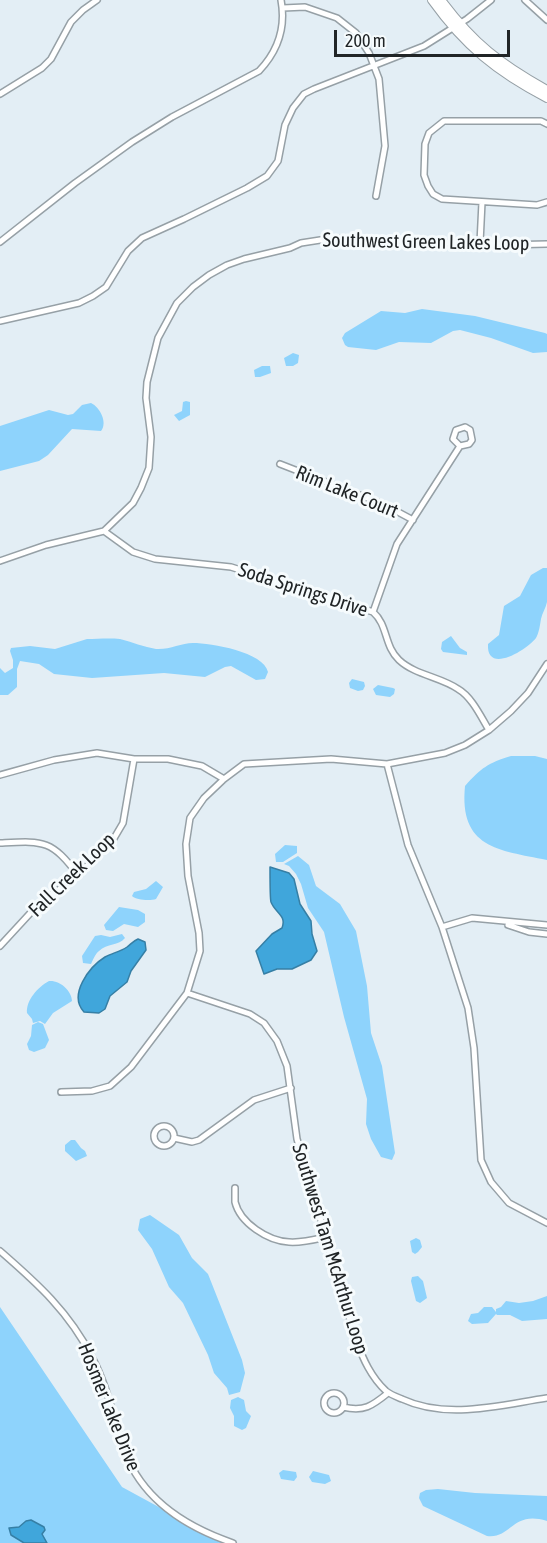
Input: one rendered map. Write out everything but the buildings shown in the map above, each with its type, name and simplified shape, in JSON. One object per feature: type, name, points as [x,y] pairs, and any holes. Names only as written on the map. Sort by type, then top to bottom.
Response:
[{"type":"main road","points":[[432,0],[487,61],[547,98]]},
{"type":"main road","points":[[441,0],[456,26],[501,63],[547,90]]},
{"type":"street","points":[[0,94],[42,68],[51,59],[71,21],[97,0]]},
{"type":"street","points":[[0,242],[132,142],[259,70],[268,62],[279,42],[282,31],[281,0]]},
{"type":"street","points":[[0,321],[79,303],[93,296],[105,287],[128,251],[142,238],[267,176],[278,161],[285,124],[293,108],[304,94],[424,46],[491,0]]},
{"type":"street","points":[[525,0],[547,20]]},
{"type":"street","points":[[283,8],[305,7],[337,18],[356,33],[364,44],[374,65],[380,86],[384,146],[376,196]]},
{"type":"street","points":[[547,124],[541,121],[444,121],[429,133],[425,144],[424,175],[434,194],[451,201],[537,205],[547,201]]},
{"type":"street","points":[[480,243],[482,202]]},
{"type":"street","name":"Southwest Green Lakes Loop","points":[[104,531],[133,503],[149,468],[151,452],[146,398],[150,364],[158,338],[167,320],[177,303],[193,287],[227,265],[312,241],[355,238],[503,245],[547,244]]},
{"type":"street","points":[[373,612],[397,544],[460,446]]},
{"type":"street","name":"Rim Lake Court","points":[[280,464],[385,506],[413,520]]},
{"type":"street","points":[[0,561],[46,545],[104,531]]},
{"type":"street","name":"Soda Springs Drive","points":[[104,531],[133,552],[155,559],[231,567],[373,612],[383,624],[388,646],[400,661],[460,689],[489,730]]},
{"type":"street","points":[[61,1092],[92,1091],[110,1086],[131,1067],[187,993],[200,951],[200,933],[188,876],[186,844],[190,818],[204,798],[224,779],[244,764],[331,759],[387,764],[445,753],[465,746],[511,711],[528,693],[547,664]]},
{"type":"street","points":[[0,775],[54,760],[97,753],[134,759],[168,759],[202,766],[224,779]]},
{"type":"street","name":"Fall Creek Loop","points":[[0,946],[35,908],[78,874],[112,840],[123,823],[134,759]]},
{"type":"street","points":[[387,764],[408,845],[442,927],[468,1008],[474,1048],[482,1160],[491,1182],[509,1203],[547,1223]]},
{"type":"street","points":[[0,843],[36,841],[49,845],[64,856],[78,874]]},
{"type":"street","points":[[442,927],[472,918],[547,925]]},
{"type":"street","points":[[501,922],[529,933],[547,934]]},
{"type":"street","name":"Southwest Tam McArthur Loop","points":[[187,993],[250,1014],[264,1023],[277,1041],[287,1066],[297,1139],[364,1361],[388,1393]]},
{"type":"street","points":[[174,1138],[183,1141],[199,1140],[254,1100],[291,1088]]},
{"type":"street","points":[[235,1188],[235,1202],[238,1209],[261,1233],[273,1239],[288,1242],[326,1238]]},
{"type":"street","name":"Hosmer Lake Drive","points":[[0,1251],[63,1310],[80,1336],[108,1393],[126,1454],[146,1488],[176,1517],[190,1526],[233,1543]]},
{"type":"street","points":[[343,1407],[363,1409],[388,1393],[426,1408],[443,1410],[547,1398]]},
{"type":"shaded area","points":[[422,309],[475,316],[545,333],[547,334],[547,352],[533,353],[460,330],[453,331],[431,343],[399,342],[376,350],[348,347],[342,338],[345,333],[381,311],[405,313]]},
{"type":"shaded area","points":[[293,353],[299,355],[298,363],[286,366],[284,358]]},
{"type":"shaded area","points":[[262,366],[270,366],[271,373],[255,377],[254,370]]},
{"type":"shaded area","points":[[183,402],[190,402],[190,415],[179,421],[174,415],[182,411]]},
{"type":"shaded area","points":[[91,403],[102,416],[104,424],[101,431],[72,429],[48,455],[39,461],[0,471],[0,426],[49,410],[68,415],[73,414],[82,405]]},
{"type":"shaded area","points":[[547,568],[547,602],[536,638],[508,657],[493,658],[489,653],[488,644],[499,635],[504,606],[520,596],[531,575]]},
{"type":"shaded area","points":[[451,636],[460,648],[467,652],[467,655],[443,652],[442,642]]},
{"type":"shaded area","points":[[87,639],[120,639],[156,649],[188,643],[212,645],[247,654],[264,665],[268,672],[265,679],[256,680],[231,666],[205,677],[164,673],[92,678],[54,674],[39,664],[20,661],[17,669],[17,687],[8,695],[0,695],[0,668],[5,673],[13,668],[11,648],[30,646],[55,649]]},
{"type":"shaded area","points":[[352,679],[364,682],[363,690],[350,688],[349,683]]},
{"type":"shaded area","points":[[378,685],[395,689],[394,694],[390,697],[376,695],[373,689]]},
{"type":"shaded area","points":[[511,756],[535,756],[547,759],[547,860],[498,849],[485,843],[475,834],[468,822],[465,786],[485,767]]},
{"type":"shaded area","points":[[285,845],[297,846],[297,853],[283,862],[276,862],[275,854]]},
{"type":"shaded area","points":[[298,856],[309,865],[316,886],[340,904],[356,931],[367,986],[371,1033],[382,1066],[395,1153],[392,1160],[381,1157],[366,1124],[367,1099],[344,1017],[324,932],[308,908],[296,874],[284,864]]},
{"type":"shaded area","points":[[270,867],[289,873],[294,879],[300,904],[311,921],[317,951],[311,960],[292,969],[277,969],[264,974],[256,951],[272,934],[282,928],[283,924],[282,917],[271,902]]},
{"type":"shaded area","points":[[156,881],[163,887],[156,899],[143,900],[132,896],[134,892],[146,889]]},
{"type":"shaded area","points":[[119,907],[138,910],[145,914],[145,922],[138,927],[124,924],[113,931],[106,930],[104,925]]},
{"type":"shaded area","points":[[122,934],[125,938],[122,941],[102,948],[91,964],[83,963],[82,956],[95,936],[110,937]]},
{"type":"shaded area","points":[[138,939],[145,942],[146,950],[131,971],[127,982],[110,996],[105,1009],[99,1013],[84,1012],[78,998],[82,982],[87,974],[105,957],[124,949]]},
{"type":"shaded area","points":[[49,981],[57,982],[65,987],[72,1001],[53,1013],[45,1024],[40,1021],[33,1023],[27,1013],[28,1003],[37,990]]},
{"type":"shaded area","points":[[38,1022],[43,1024],[49,1040],[45,1048],[34,1052],[29,1050],[27,1044],[31,1036],[32,1025]]},
{"type":"shaded area","points":[[75,1140],[87,1156],[76,1161],[65,1151],[65,1145]]},
{"type":"shaded area","points":[[150,1215],[179,1235],[192,1258],[208,1274],[242,1360],[245,1373],[240,1392],[229,1395],[227,1388],[214,1373],[208,1355],[183,1303],[169,1287],[152,1249],[138,1230],[140,1219]]},
{"type":"shaded area","points":[[416,1238],[420,1240],[422,1247],[415,1254],[412,1252],[410,1241]]},
{"type":"shaded area","points":[[418,1276],[423,1281],[427,1298],[420,1303],[416,1301],[411,1281],[412,1277]]},
{"type":"shaded area","points":[[547,1296],[547,1319],[522,1321],[510,1315],[496,1314],[488,1323],[472,1324],[468,1321],[471,1314],[478,1313],[484,1307],[492,1307],[496,1312],[496,1309],[506,1301],[519,1303]]},
{"type":"shaded area","points":[[0,1307],[122,1487],[225,1543],[0,1543]]},
{"type":"shaded area","points":[[238,1397],[244,1400],[246,1411],[251,1416],[246,1428],[242,1430],[234,1426],[234,1416],[230,1408],[231,1400]]},
{"type":"shaded area","points":[[283,1470],[296,1472],[297,1477],[294,1481],[281,1479],[279,1473]]},
{"type":"shaded area","points":[[313,1471],[329,1475],[331,1481],[325,1484],[312,1482],[309,1477]]},
{"type":"shaded area","points":[[438,1489],[547,1496],[547,1521],[526,1519],[502,1533],[487,1536],[423,1506],[419,1498],[420,1493]]},
{"type":"shaded area","points":[[31,1520],[44,1527],[42,1534],[47,1543],[24,1543],[11,1535],[9,1528],[19,1527]]}]
